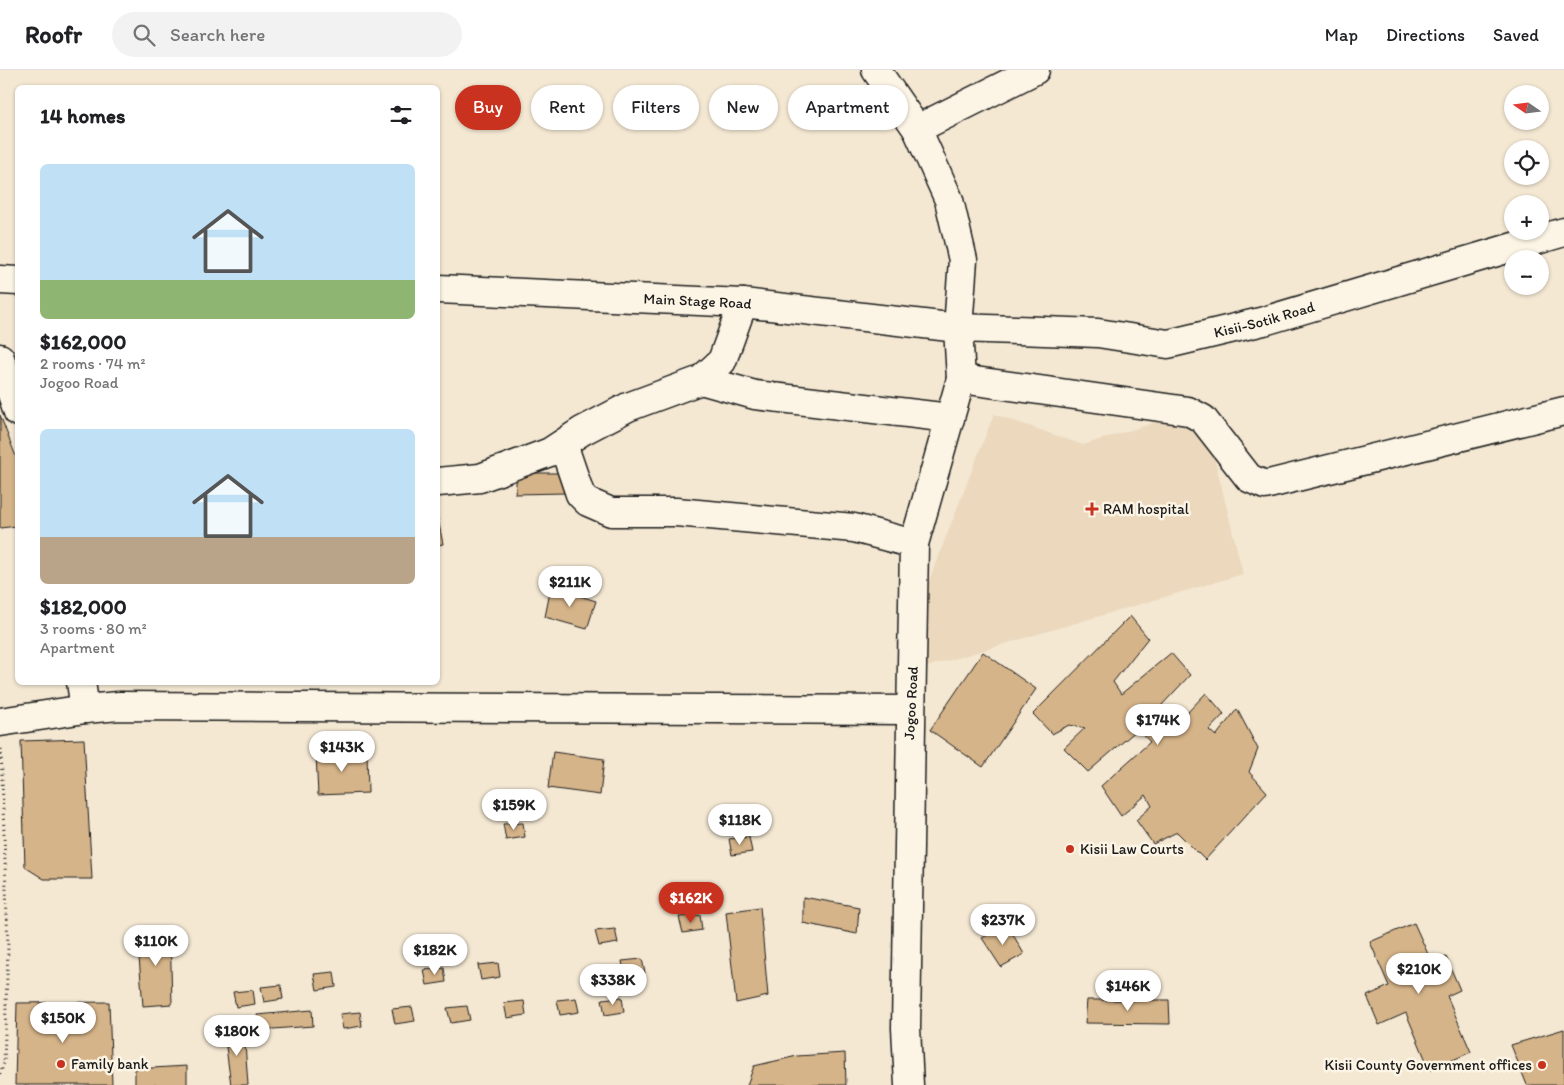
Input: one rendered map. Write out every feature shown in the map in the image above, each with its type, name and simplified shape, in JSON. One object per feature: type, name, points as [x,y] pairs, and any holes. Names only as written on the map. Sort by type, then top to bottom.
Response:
[{"type":"street","name":"Jogoo Road","points":[[876,70],[917,129],[949,200],[963,260],[958,328],[961,379],[914,544],[913,661],[909,710],[906,1028],[909,1085]]},
{"type":"street","points":[[917,129],[1035,70]]},
{"type":"street","name":"Kisii-Sotik Road","points":[[958,328],[1098,333],[1168,344],[1264,321],[1564,232]]},
{"type":"street","points":[[0,280],[15,281]]},
{"type":"street","name":"Main Stage Road","points":[[440,290],[743,303],[958,328]]},
{"type":"street","points":[[440,482],[480,478],[550,452],[582,431],[628,407],[670,394],[701,380],[722,361],[743,303]]},
{"type":"street","points":[[0,358],[15,403]]},
{"type":"street","points":[[961,379],[1188,411],[1202,419],[1249,478],[1265,485],[1564,411]]},
{"type":"street","points":[[701,380],[755,396],[950,418]]},
{"type":"street","points":[[563,444],[580,494],[588,502],[612,512],[676,512],[854,528],[914,544]]},
{"type":"street","points":[[0,722],[83,696],[129,706],[909,710]]},
{"type":"path","points":[[0,722],[8,947],[4,1063],[0,1074]]},
{"type":"shaded area","name":"RAM hospital","points":[[1202,408],[1243,574],[926,667],[923,596],[994,414],[1083,445]]},
{"type":"building","points":[[0,415],[15,454],[15,526],[0,528]]},
{"type":"building","points":[[517,473],[562,473],[566,493],[515,494]]},
{"type":"building","points":[[440,529],[443,544],[440,545]]},
{"type":"building","points":[[551,587],[596,601],[587,629],[545,617]]},
{"type":"building","points":[[1130,616],[1148,638],[1113,682],[1121,694],[1171,653],[1190,675],[1147,721],[1168,733],[1206,693],[1224,714],[1209,730],[1216,736],[1237,709],[1258,749],[1249,772],[1267,792],[1205,860],[1177,832],[1153,844],[1136,820],[1152,806],[1146,795],[1121,816],[1101,786],[1150,742],[1138,729],[1088,772],[1064,748],[1085,728],[1069,725],[1052,734],[1033,714]]},
{"type":"building","points":[[983,652],[1036,689],[983,767],[930,730]]},
{"type":"building","points":[[84,739],[92,879],[44,879],[25,867],[21,741]]},
{"type":"building","points":[[367,752],[368,793],[318,795],[316,754]]},
{"type":"building","points":[[553,752],[604,759],[600,795],[548,788]]},
{"type":"building","points":[[523,823],[525,837],[506,840],[503,824]]},
{"type":"building","points":[[749,837],[752,852],[732,855],[729,839]]},
{"type":"building","points":[[803,897],[859,907],[857,934],[803,923]]},
{"type":"building","points":[[760,907],[768,996],[736,1003],[726,912]]},
{"type":"building","points":[[700,915],[702,930],[683,933],[679,917]]},
{"type":"building","points":[[1414,923],[1432,963],[1446,957],[1460,990],[1447,996],[1471,1052],[1430,1070],[1406,1013],[1379,1025],[1367,996],[1389,986],[1370,942]]},
{"type":"building","points":[[1007,924],[1024,954],[1001,967],[982,938]]},
{"type":"building","points":[[170,929],[172,1004],[143,1006],[137,933]]},
{"type":"building","points":[[615,929],[618,943],[599,946],[595,931]]},
{"type":"building","points":[[642,959],[645,973],[625,977],[622,961]]},
{"type":"building","points":[[498,963],[500,977],[481,980],[478,965]]},
{"type":"building","points":[[444,968],[446,982],[427,985],[424,970]]},
{"type":"building","points":[[334,972],[336,987],[317,990],[314,974]]},
{"type":"building","points":[[281,985],[283,999],[264,1002],[261,987]]},
{"type":"building","points":[[253,990],[255,1004],[236,1007],[233,992]]},
{"type":"building","points":[[622,997],[624,1012],[605,1015],[602,999]]},
{"type":"building","points":[[576,998],[579,1012],[560,1015],[557,1000]]},
{"type":"building","points":[[1087,1000],[1169,1000],[1170,1024],[1085,1023]]},
{"type":"building","points":[[524,1001],[526,1015],[507,1018],[504,1003]]},
{"type":"building","points":[[109,1002],[112,1085],[15,1085],[17,1003]]},
{"type":"building","points":[[467,1006],[470,1020],[451,1023],[447,1008]]},
{"type":"building","points":[[412,1007],[415,1021],[395,1024],[392,1009]]},
{"type":"building","points":[[312,1010],[313,1026],[260,1030],[257,1015]]},
{"type":"building","points":[[360,1012],[362,1026],[343,1029],[340,1014]]},
{"type":"building","points":[[244,1029],[248,1085],[231,1085],[224,1032]]},
{"type":"building","name":"Kisii County Government offices","points":[[1564,1029],[1564,1085],[1527,1085],[1511,1045]]},
{"type":"building","points":[[845,1053],[846,1085],[747,1085],[754,1066],[797,1056]]},
{"type":"building","points":[[187,1066],[187,1085],[135,1085],[135,1069]]},
{"type":"place","name":"RAM hospital","points":[[1092,509]]},
{"type":"place","name":"Kisii Law Courts","points":[[1070,849]]},
{"type":"place","name":"Family bank","points":[[61,1064]]},
{"type":"place","name":"Kisii County Government offices","points":[[1542,1065]]}]
